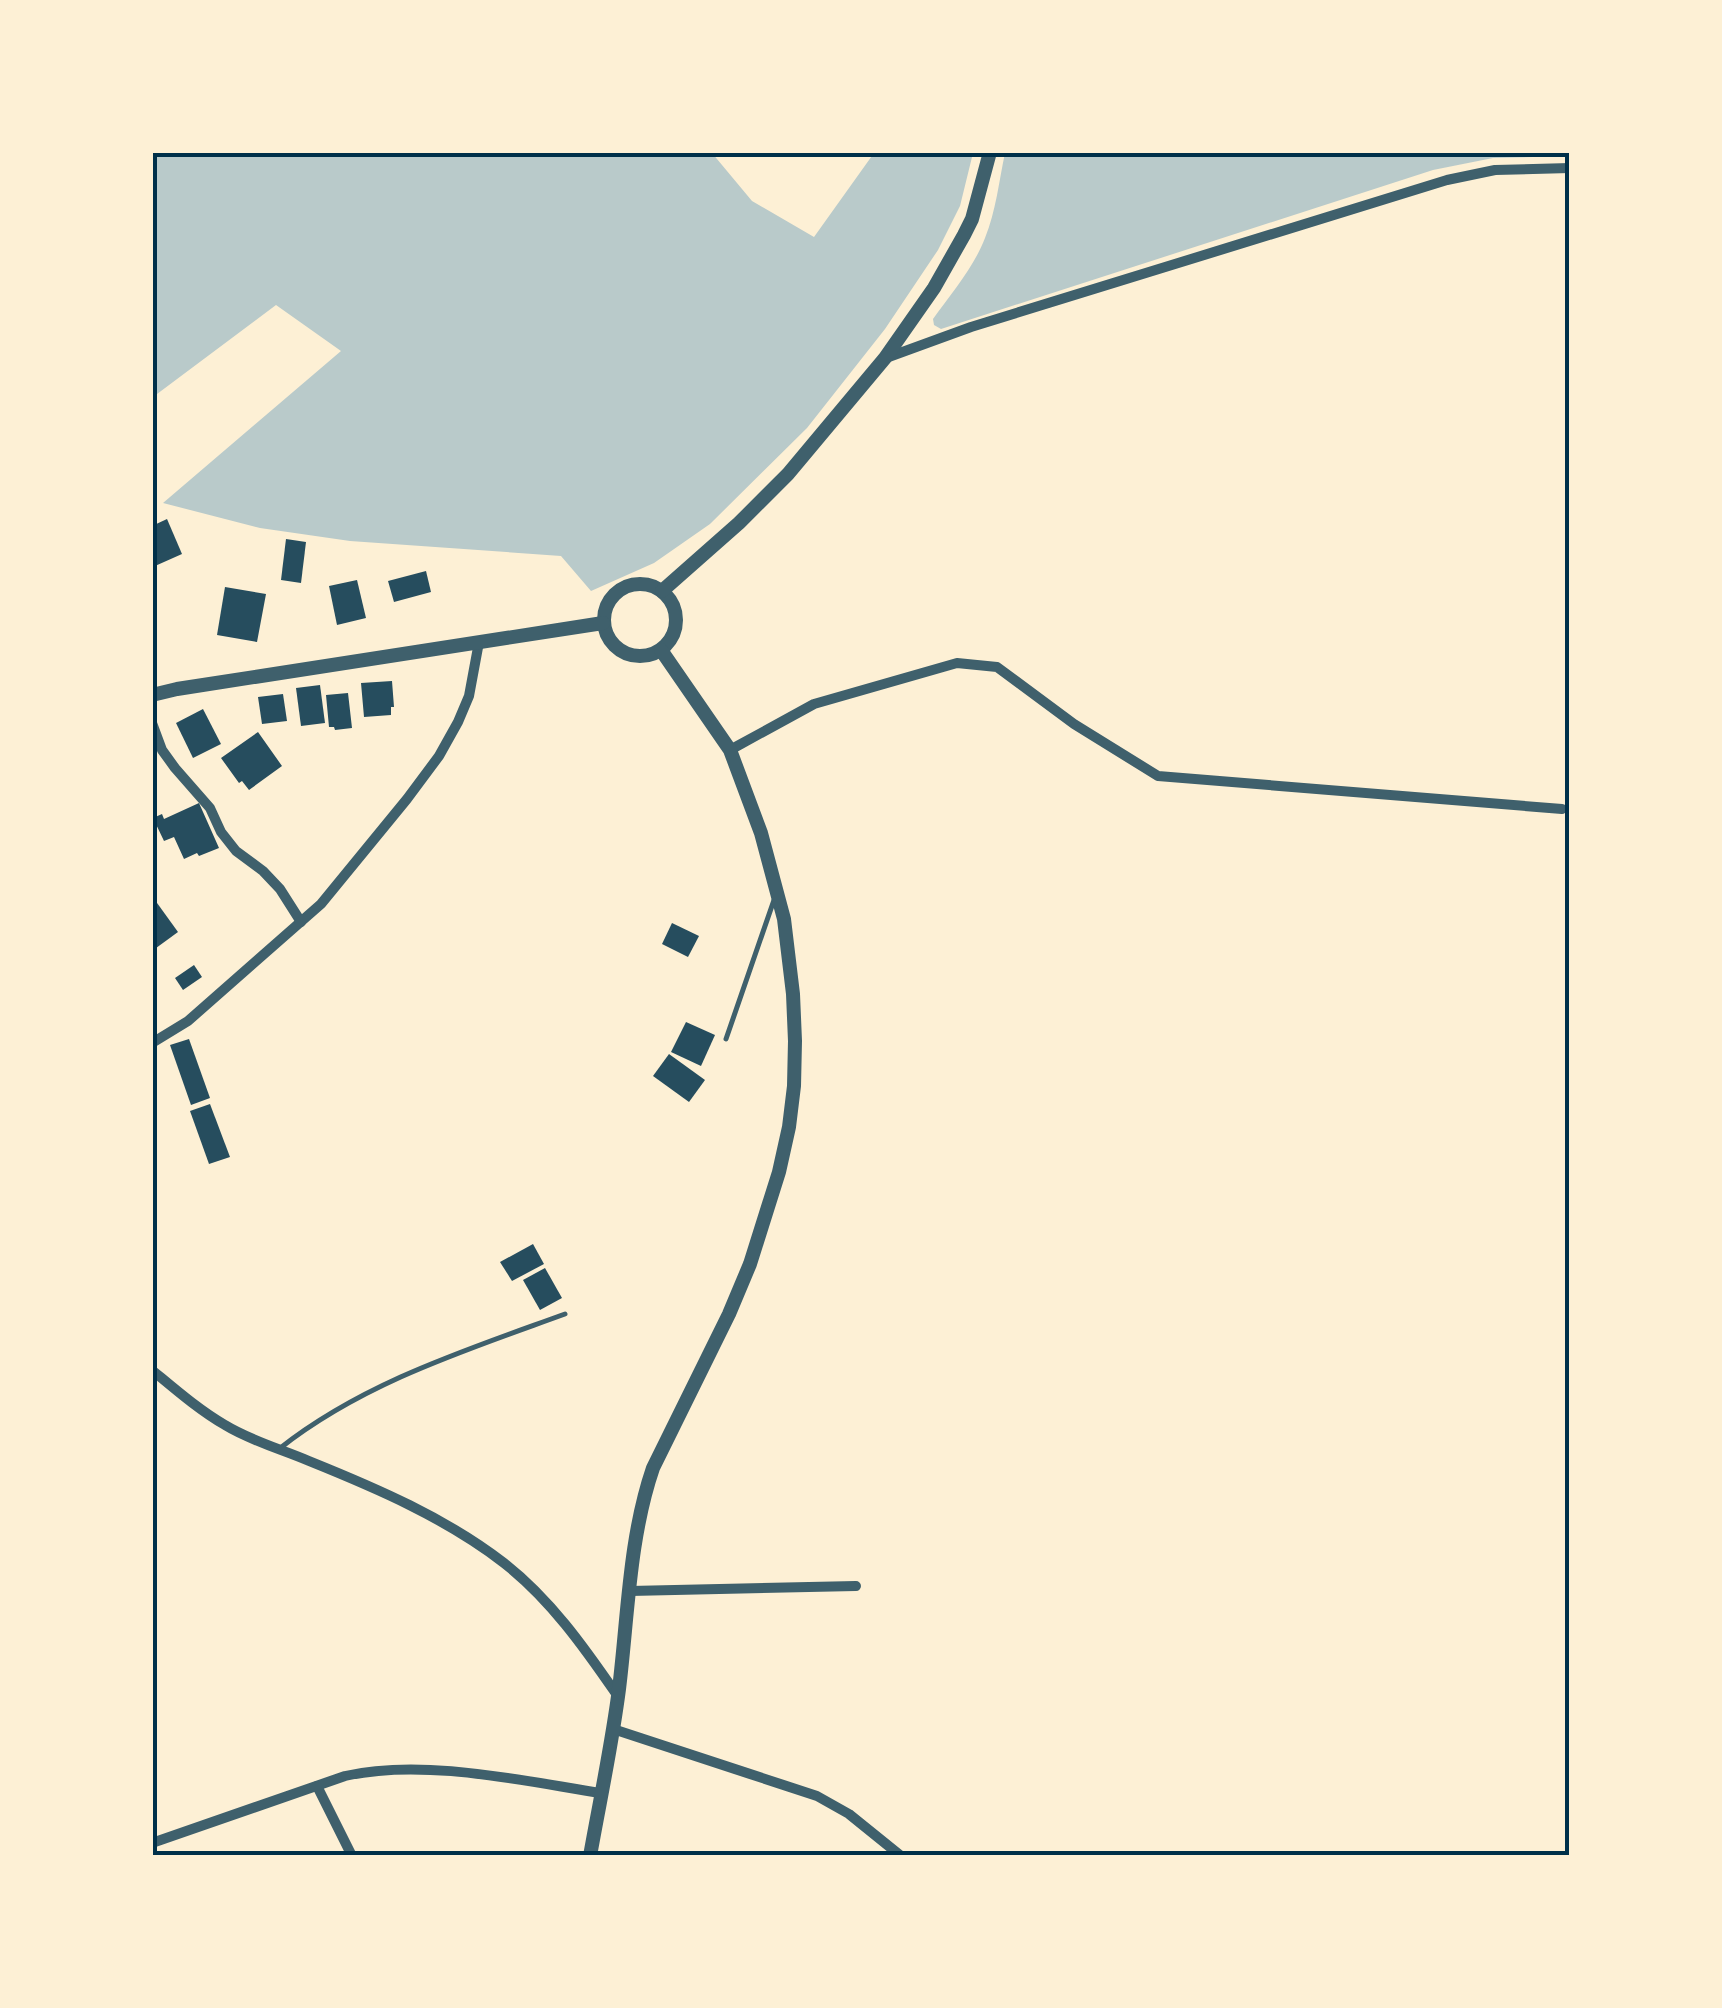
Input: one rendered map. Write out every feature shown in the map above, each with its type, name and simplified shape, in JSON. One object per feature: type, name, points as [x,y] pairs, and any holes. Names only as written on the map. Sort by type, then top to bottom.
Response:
[{"type":"street","points":[[662,591],[788,474],[886,358],[964,236],[990,152]]},
{"type":"street","points":[[886,358],[971,327],[1447,180],[1496,170],[1570,168]]},
{"type":"street","points":[[639,584],[662,591],[670,600],[677,621],[675,632],[661,650],[650,656],[625,654],[615,646],[603,623],[609,601],[628,586],[639,584]]},
{"type":"street","points":[[152,694],[603,623]]},
{"type":"street","points":[[152,1043],[188,1021],[332,891],[439,756],[469,696],[479,642]]},
{"type":"street","points":[[590,1856],[618,1696],[639,1518],[653,1468],[750,1264],[779,1172],[794,1086],[794,1010],[778,890],[730,750],[661,650]]},
{"type":"street","points":[[730,750],[814,704],[957,663],[997,666],[1074,724],[1158,776],[1562,809]]},
{"type":"street","points":[[152,723],[162,750],[210,808],[221,832],[236,851],[280,889],[301,922]]},
{"type":"street","points":[[152,1370],[223,1424],[431,1516],[503,1562],[576,1635],[618,1696]]},
{"type":"street","points":[[630,1590],[856,1586]]},
{"type":"street","points":[[613,1729],[817,1796],[848,1814],[900,1856]]},
{"type":"street","points":[[152,1843],[364,1772],[412,1770],[601,1793]]},
{"type":"street","points":[[317,1786],[352,1856]]},
{"type":"lane","points":[[726,1039],[778,890]]},
{"type":"lane","points":[[279,1449],[305,1428],[402,1376],[565,1314]]},
{"type":"shaded area","points":[[153,152],[712,153],[752,201],[814,237],[874,153],[973,153],[960,206],[938,250],[885,329],[807,428],[710,524],[654,563],[591,591],[561,556],[350,541],[260,528],[163,503],[341,351],[276,305],[153,397]]},
{"type":"shaded area","points":[[1569,152],[1570,156],[1493,158],[1433,170],[941,329],[933,319],[980,249],[992,217],[1005,153]]},
{"type":"building","points":[[167,519],[182,554],[155,566],[152,526]]},
{"type":"building","points":[[286,539],[306,542],[301,583],[281,580]]},
{"type":"building","points":[[426,571],[431,592],[394,602],[388,581]]},
{"type":"building","points":[[357,580],[366,618],[337,625],[329,586]]},
{"type":"building","points":[[225,587],[266,594],[257,642],[217,635]]},
{"type":"building","points":[[392,681],[391,715],[364,717],[361,683]]},
{"type":"building","points":[[320,685],[325,723],[301,726],[296,688]]},
{"type":"building","points":[[348,693],[352,728],[335,730],[329,727],[326,695]]},
{"type":"building","points":[[283,694],[287,721],[262,724],[258,697]]},
{"type":"building","points":[[203,709],[221,744],[193,758],[176,723]]},
{"type":"building","points":[[258,732],[282,766],[249,790],[221,758]]},
{"type":"building","points":[[199,803],[219,848],[184,859],[174,837],[164,841],[153,818],[162,814],[164,819]]},
{"type":"building","points":[[152,896],[178,932],[152,951]]},
{"type":"building","points":[[672,923],[699,936],[688,957],[662,944]]},
{"type":"building","points":[[194,965],[202,977],[183,990],[175,978]]},
{"type":"building","points":[[686,1022],[715,1035],[701,1066],[671,1052]]},
{"type":"building","points":[[189,1039],[210,1098],[191,1105],[170,1045]]},
{"type":"building","points":[[669,1054],[705,1080],[689,1102],[653,1076]]},
{"type":"building","points":[[210,1104],[230,1157],[209,1164],[190,1111]]},
{"type":"building","points":[[533,1244],[544,1264],[512,1281],[500,1262]]},
{"type":"building","points":[[545,1268],[562,1298],[540,1310],[523,1280]]}]
